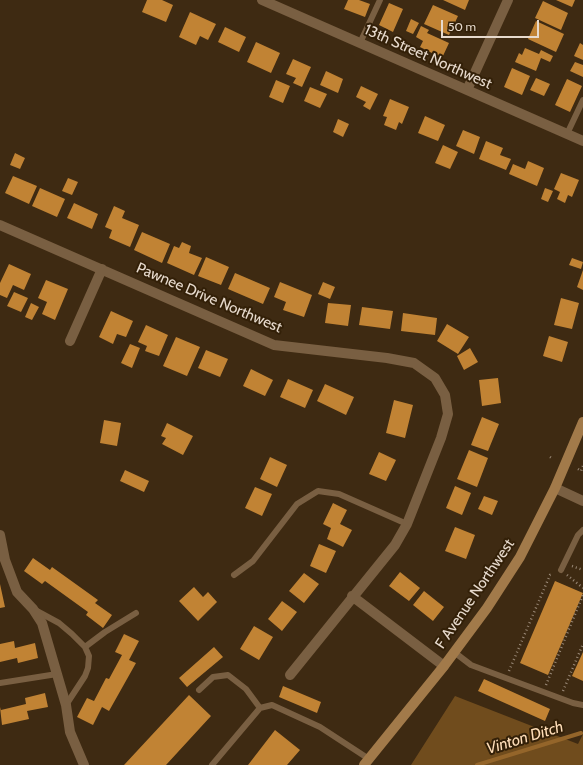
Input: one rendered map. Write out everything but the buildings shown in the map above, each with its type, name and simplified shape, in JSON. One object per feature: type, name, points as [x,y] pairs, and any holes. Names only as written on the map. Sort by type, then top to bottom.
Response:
[{"type":"main road","name":"F Avenue Northwest","points":[[366,762],[444,666],[487,608],[520,557],[555,488],[583,422]]},
{"type":"street","name":"13th Street Northwest","points":[[262,0],[583,141]]},
{"type":"street","points":[[467,90],[508,0]]},
{"type":"street","name":"Pawnee Drive Northwest","points":[[0,225],[274,345],[387,358],[414,363],[435,378],[445,395],[448,414],[441,438],[407,524]]},
{"type":"street","points":[[70,341],[102,269]]},
{"type":"street","points":[[555,488],[583,501]]},
{"type":"street","points":[[290,675],[352,596],[395,545],[407,524]]},
{"type":"street","points":[[0,535],[5,560],[17,592],[33,609],[42,623],[66,705],[70,732],[84,765]]},
{"type":"street","points":[[352,596],[444,666]]},
{"type":"lane","points":[[360,43],[380,0]]},
{"type":"lane","points":[[567,134],[583,100]]},
{"type":"lane","points":[[234,575],[253,561],[297,504],[318,491],[339,494],[407,524]]},
{"type":"lane","points":[[561,570],[578,534],[583,530]]},
{"type":"lane","points":[[33,609],[59,623],[85,648],[89,656],[88,668],[76,691],[66,705]]},
{"type":"lane","points":[[85,648],[105,632],[136,613]]},
{"type":"lane","points":[[454,652],[471,665],[506,679],[583,705]]},
{"type":"lane","points":[[0,683],[57,674]]},
{"type":"lane","points":[[198,690],[213,677],[228,675],[246,689],[260,708]]},
{"type":"lane","points":[[212,765],[260,708],[272,705],[320,727],[366,762]]},
{"type":"path","points":[[578,469],[581,471],[583,466]]},
{"type":"path","points":[[506,679],[550,575],[561,570],[583,588]]},
{"type":"path","points":[[543,692],[583,595]]},
{"type":"path","points":[[560,698],[583,644]]},
{"type":"shaded area","points":[[455,696],[578,744],[583,734],[583,765],[411,765]]},
{"type":"waterway","name":"Vinton Ditch","points":[[477,765],[581,733]]}]
